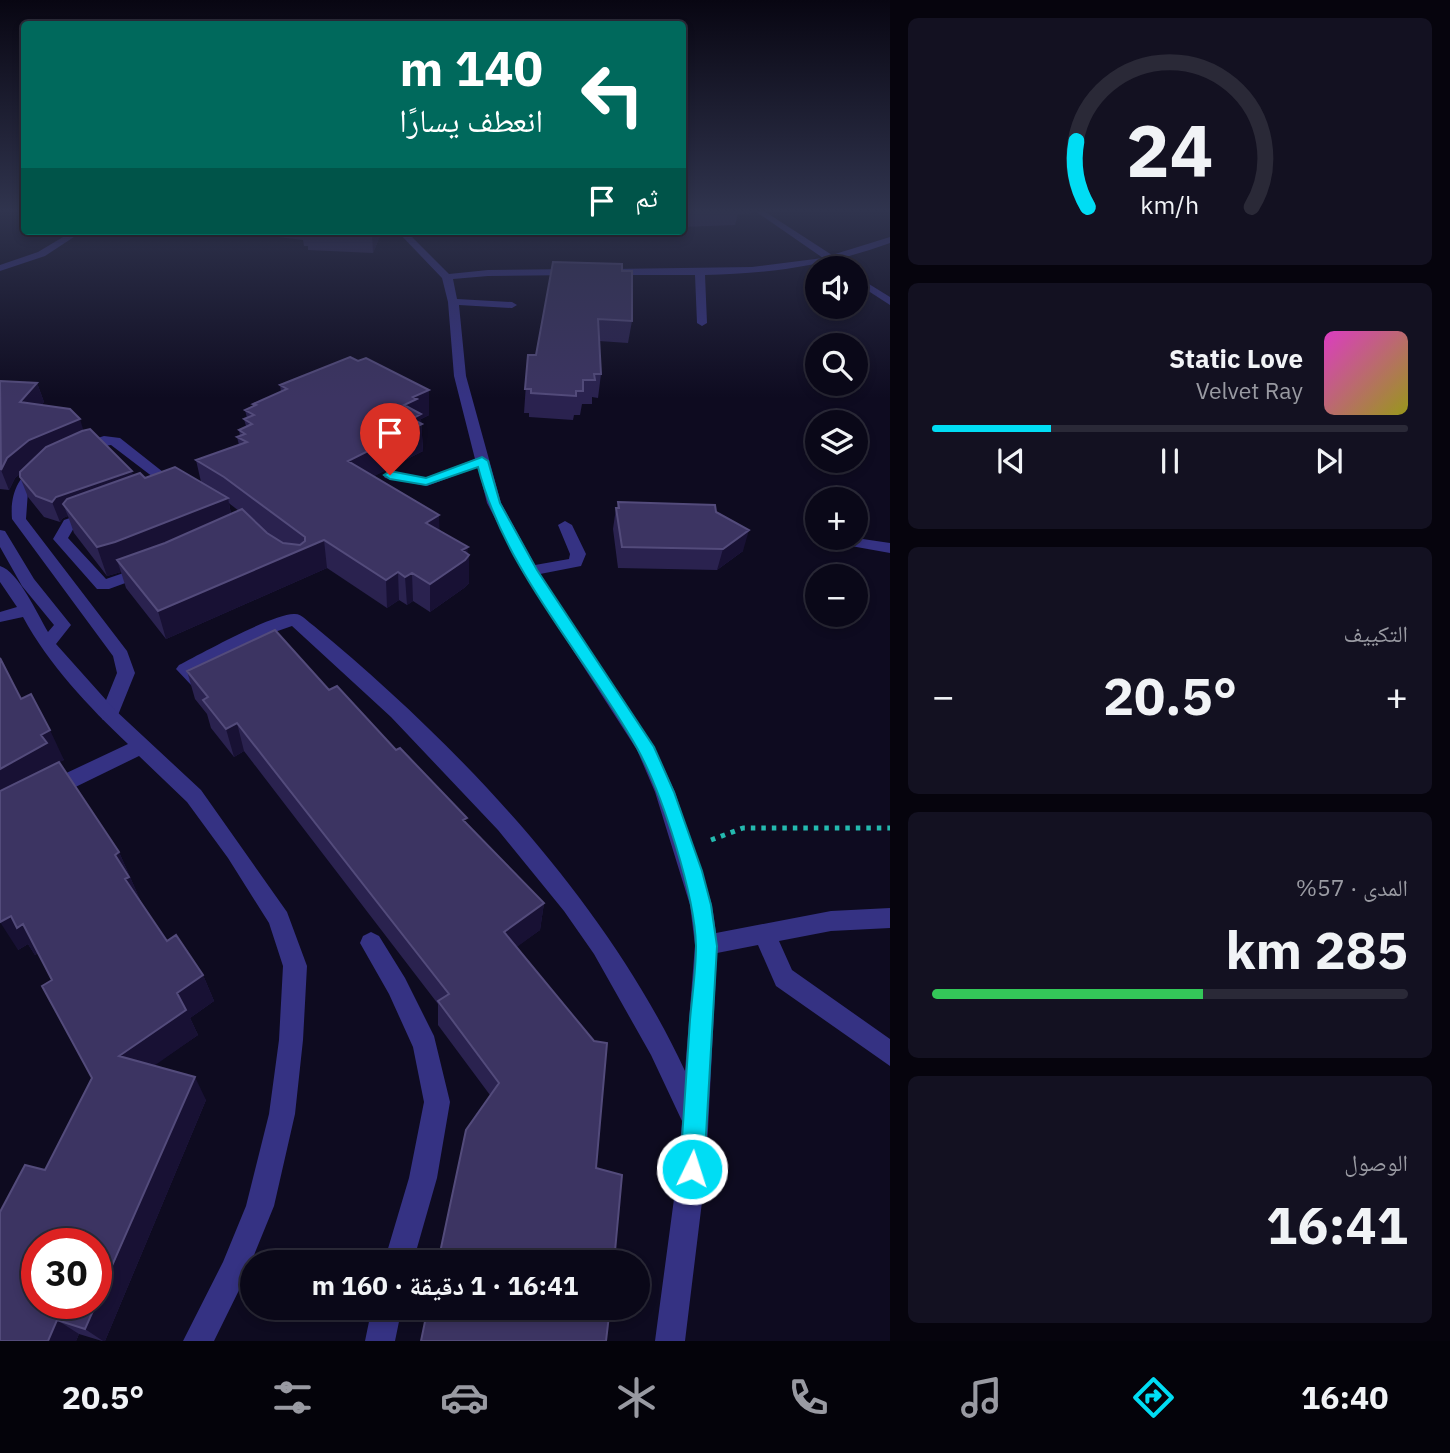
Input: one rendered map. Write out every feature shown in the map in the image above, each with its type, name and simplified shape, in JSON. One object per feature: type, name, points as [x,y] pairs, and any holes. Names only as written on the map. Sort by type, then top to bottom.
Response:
[{"type":"street","points":[[443,274],[453,302],[460,376],[494,503],[530,570],[645,747],[665,792],[701,905],[706,946],[692,1169],[670,1341]]},
{"type":"street","points":[[447,278],[483,274]]},
{"type":"street","points":[[700,274],[702,323]]},
{"type":"street","points":[[868,287],[890,302]]},
{"type":"street","points":[[453,302],[512,305]]},
{"type":"street","points":[[109,715],[126,673],[121,655],[19,519],[17,500],[20,488],[34,473],[59,457],[75,448],[104,440],[115,441],[166,488],[193,491]]},
{"type":"street","points":[[390,475],[426,482],[482,461]]},
{"type":"street","points":[[103,510],[69,523],[60,538],[103,585],[153,568]]},
{"type":"street","points":[[530,570],[576,563],[578,554],[565,524]]},
{"type":"street","points":[[0,534],[28,582],[63,625],[46,644]]},
{"type":"street","points":[[868,545],[890,548]]},
{"type":"street","points":[[0,570],[46,644],[109,715],[194,796],[279,919],[295,966],[291,1040],[282,1114],[260,1206],[233,1272],[198,1341]]},
{"type":"street","points":[[0,617],[27,610]]},
{"type":"street","points":[[198,682],[185,669],[262,630],[294,619],[329,645],[453,765],[510,827],[578,912],[655,1035],[695,1121]]},
{"type":"street","points":[[32,801],[142,746]]},
{"type":"street","points":[[706,946],[763,932],[831,921],[890,918]]},
{"type":"street","points":[[763,932],[784,978],[890,1054]]},
{"type":"street","points":[[371,943],[397,986],[425,1045],[437,1102],[423,1178],[402,1250]]},
{"type":"street","points":[[380,1341],[384,1320]]},
{"type":"path","points":[[684,849],[743,828],[890,828]]},
{"type":"building","points":[[551,274],[632,274],[632,321],[598,319],[601,374],[594,374],[595,380],[583,380],[583,391],[576,391],[576,396],[531,393],[531,389],[525,389],[528,355],[536,355]]},
{"type":"building","points":[[350,357],[358,361],[366,358],[429,390],[413,397],[417,399],[404,405],[421,414],[412,419],[422,424],[348,461],[439,515],[426,523],[468,547],[462,550],[469,555],[430,584],[412,573],[405,577],[398,572],[386,580],[324,540],[158,611],[117,560],[165,543],[242,509],[267,533],[283,543],[300,545],[305,541],[305,537],[224,477],[196,460],[247,442],[237,437],[245,434],[239,430],[252,424],[244,419],[254,415],[245,410],[287,389],[280,385]]},
{"type":"building","points":[[0,381],[37,383],[20,402],[70,409],[80,419],[29,440],[7,458],[1,470]]},
{"type":"building","points":[[90,429],[132,471],[56,497],[52,502],[36,496],[20,477],[20,472],[46,447]]},
{"type":"building","points":[[175,467],[228,498],[97,547],[63,504],[67,499],[140,473],[145,478]]},
{"type":"building","points":[[618,502],[715,505],[716,512],[749,530],[723,549],[622,547],[616,508],[619,508]]},
{"type":"building","points":[[275,630],[329,690],[337,686],[396,750],[400,748],[467,818],[463,820],[544,903],[504,932],[594,1041],[607,1043],[596,1168],[622,1175],[615,1250],[441,1250],[466,1130],[499,1083],[438,1001],[449,994],[237,723],[226,729],[203,700],[208,697],[187,671]]},
{"type":"building","points":[[0,658],[21,699],[31,694],[50,730],[41,735],[47,743],[0,769]]},
{"type":"building","points":[[59,762],[119,852],[115,855],[129,877],[125,879],[167,941],[176,935],[203,975],[177,993],[186,1010],[119,1056],[195,1077],[112,1266],[112,1228],[21,1228],[21,1319],[89,1319],[85,1329],[57,1320],[48,1341],[0,1341],[0,1212],[25,1165],[45,1170],[92,1078],[42,986],[52,980],[23,924],[17,928],[11,916],[0,922],[0,791]]},
{"type":"building","points":[[425,1320],[608,1320],[606,1341],[421,1341]]},
{"type":"route","points":[[390,475],[426,482],[482,461],[494,503],[530,570],[645,747],[665,792],[692,871],[701,905],[706,946],[692,1169]]}]
